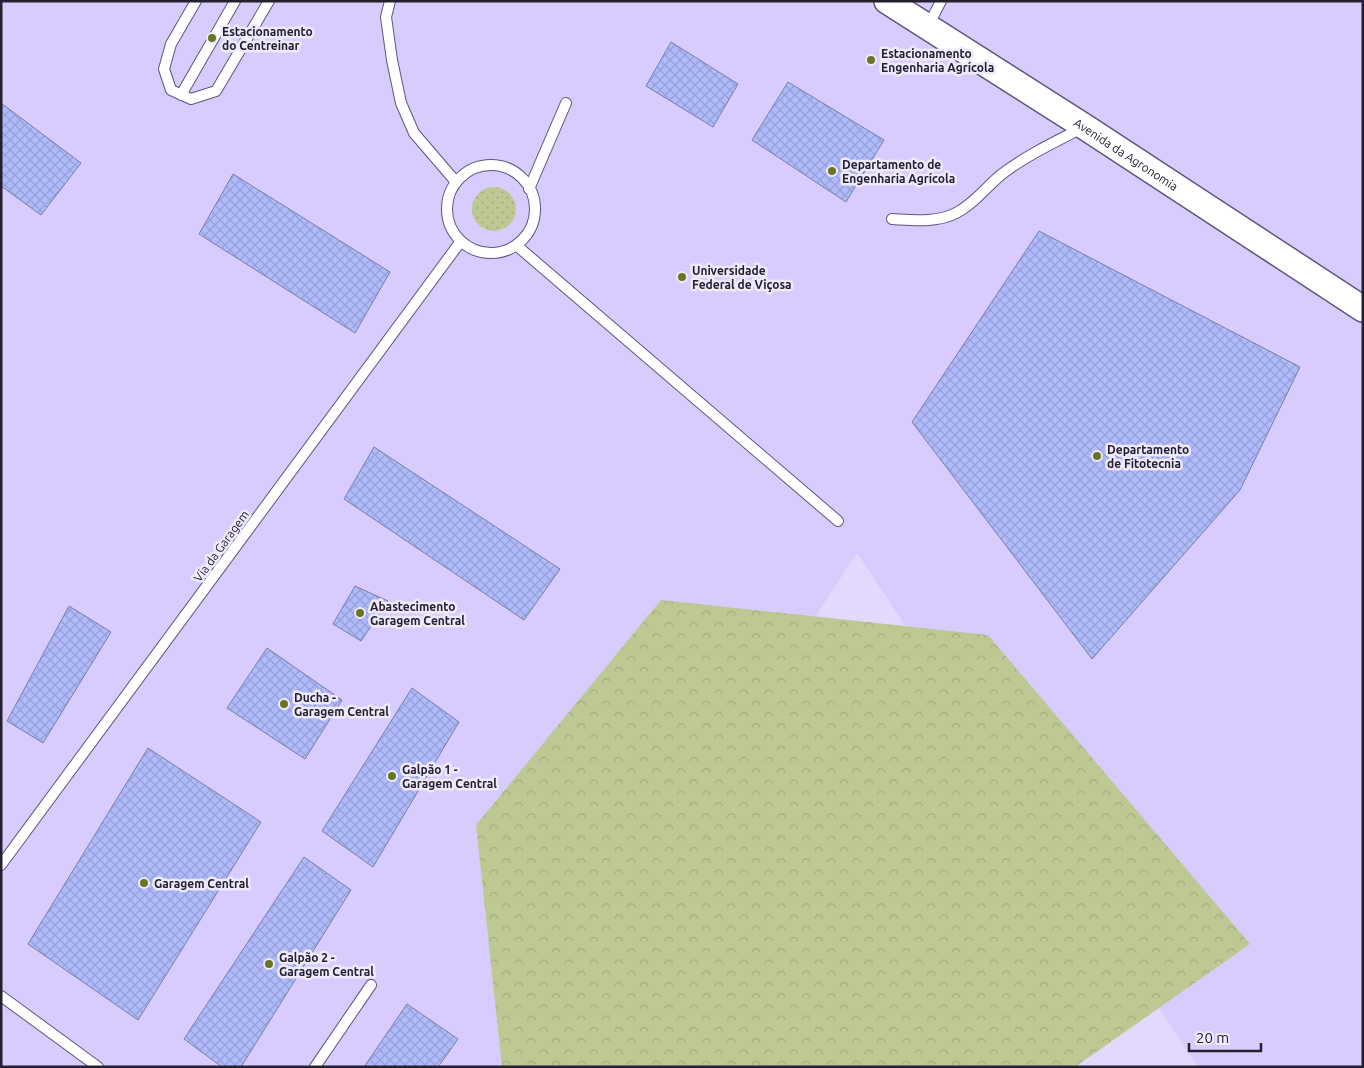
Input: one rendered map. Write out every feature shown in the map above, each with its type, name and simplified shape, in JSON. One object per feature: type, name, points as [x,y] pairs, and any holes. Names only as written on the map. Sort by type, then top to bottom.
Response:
[{"type":"street","name":"Avenida da Agronomia","points":[[887,1],[1085,127],[1363,309]]},
{"type":"lane","points":[[196,1],[171,44],[164,69],[171,90],[191,99],[216,91],[269,1]]},
{"type":"lane","points":[[181,95],[235,1]]},
{"type":"lane","points":[[390,1],[386,17],[400,103],[414,133],[456,182]]},
{"type":"lane","points":[[928,26],[941,1]]},
{"type":"lane","points":[[530,189],[566,103]]},
{"type":"lane","points":[[892,219],[934,219],[956,213],[980,195],[1001,174],[1028,156],[1085,127]]},
{"type":"lane","points":[[488,165],[501,166],[513,171],[530,189],[534,200],[532,225],[516,245],[505,251],[481,252],[461,241],[452,229],[448,218],[447,205],[450,193],[456,182],[465,173],[476,167],[488,165]]},
{"type":"lane","name":"Via da Garagem","points":[[1,865],[461,241]]},
{"type":"lane","points":[[516,245],[838,521]]},
{"type":"lane","points":[[315,1067],[371,985]]},
{"type":"lane","points":[[1,996],[98,1067]]},
{"type":"shaded area","name":"Universidade Federal de Viçosa","points":[[1,1],[1363,1],[1363,1067],[1198,1067],[857,553],[522,1067],[1,1067]]},
{"type":"green space","points":[[498,187],[510,193],[515,200],[515,218],[510,225],[503,230],[490,231],[482,228],[475,221],[472,205],[475,197],[482,190]]},
{"type":"green space","points":[[661,600],[988,635],[1250,944],[1075,1067],[502,1067],[476,825]]},
{"type":"building","points":[[671,42],[738,84],[713,127],[646,86]]},
{"type":"building","name":"Departamento de Engenharia Agrícola","points":[[788,82],[884,140],[846,202],[752,140]]},
{"type":"building","points":[[1,103],[81,163],[41,215],[1,186]]},
{"type":"building","points":[[233,174],[390,272],[355,333],[199,234]]},
{"type":"building","name":"Departamento de Fitotecnia","points":[[1039,231],[1300,367],[1240,490],[1092,659],[912,422]]},
{"type":"building","points":[[374,447],[560,569],[524,620],[344,499]]},
{"type":"building","name":"Abastecimento Garagem Central","points":[[355,586],[388,601],[361,641],[333,624]]},
{"type":"building","points":[[69,606],[111,632],[43,743],[7,721]]},
{"type":"building","name":"Ducha - Garagem Central","points":[[267,648],[342,700],[305,759],[227,708]]},
{"type":"building","name":"Galpão 1 - Garagem Central","points":[[412,688],[459,722],[373,867],[322,831]]},
{"type":"building","name":"Garagem Central","points":[[148,748],[261,822],[138,1020],[28,944]]},
{"type":"building","name":"Galpão 2 - Garagem Central","points":[[304,857],[351,890],[241,1067],[222,1067],[184,1039]]},
{"type":"building","points":[[407,1004],[458,1039],[438,1067],[364,1067]]},
{"type":"place","name":"Estacionamento do Centreinar","points":[[212,38]]},
{"type":"place","name":"Estacionamento Engenharia Agrícola","points":[[871,60]]},
{"type":"place","name":"Departamento de Engenharia Agrícola","points":[[832,171]]},
{"type":"place","name":"Universidade Federal de Viçosa","points":[[682,277]]},
{"type":"place","name":"Departamento de Fitotecnia","points":[[1097,456]]},
{"type":"place","name":"Abastecimento Garagem Central","points":[[360,613]]},
{"type":"place","name":"Ducha - Garagem Central","points":[[284,704]]},
{"type":"place","name":"Galpão 1 - Garagem Central","points":[[392,776]]},
{"type":"place","name":"Garagem Central","points":[[144,883]]},
{"type":"place","name":"Galpão 2 - Garagem Central","points":[[269,964]]}]
